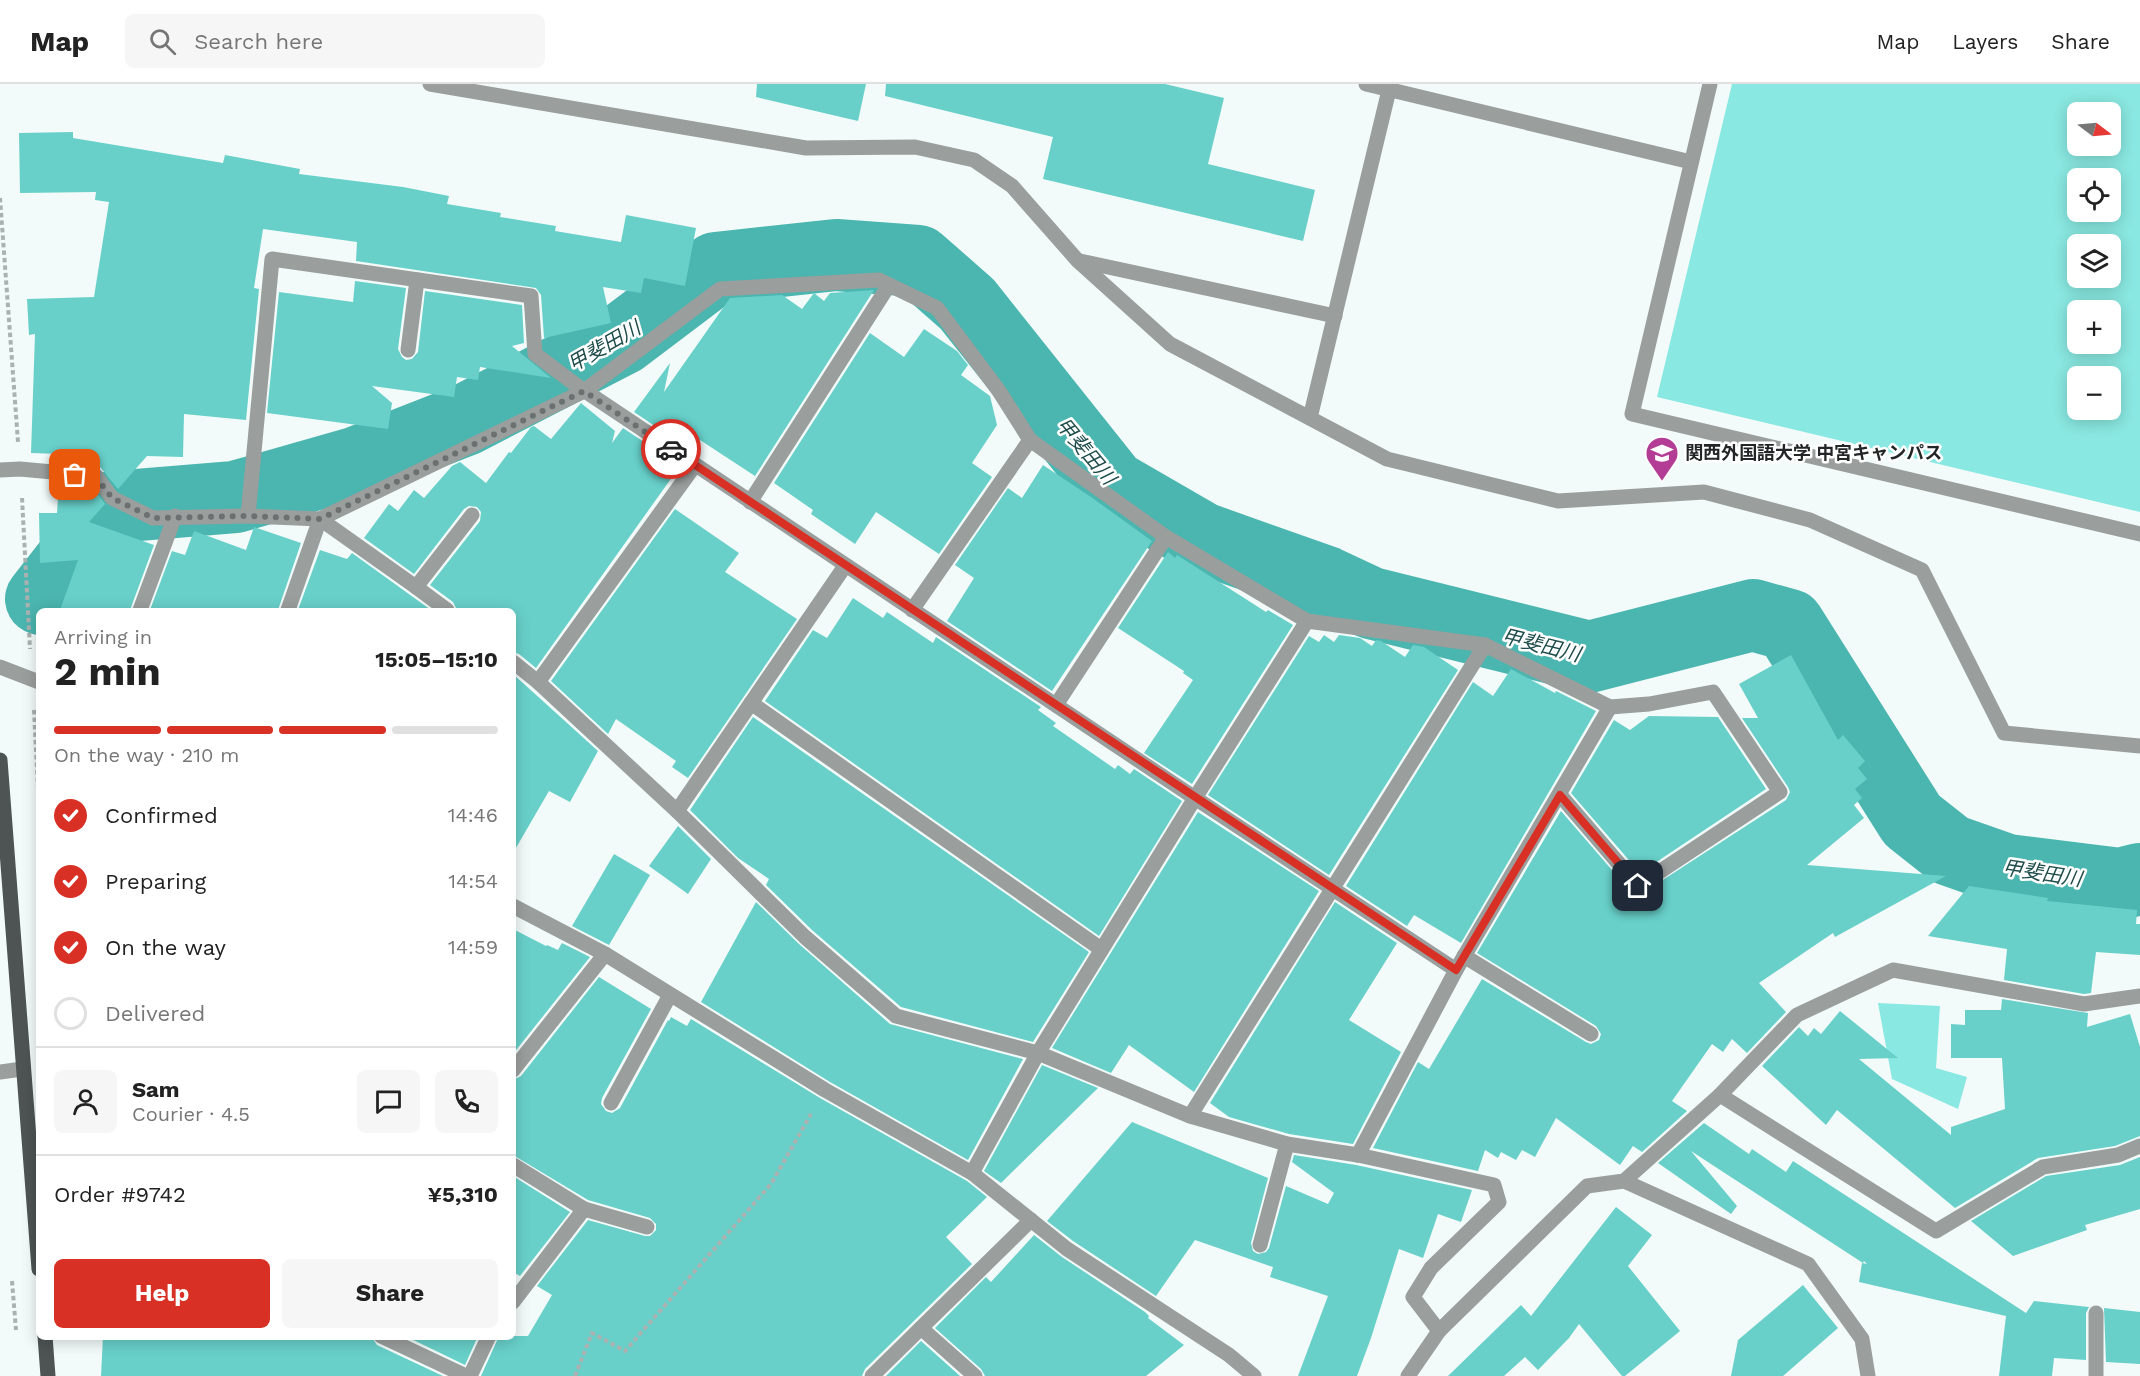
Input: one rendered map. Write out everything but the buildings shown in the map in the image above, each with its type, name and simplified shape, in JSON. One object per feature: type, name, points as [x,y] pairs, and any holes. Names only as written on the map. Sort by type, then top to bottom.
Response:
[{"type":"main road","points":[[0,760],[36,1234]]},
{"type":"main road","points":[[45,1340],[48,1376]]},
{"type":"street","points":[[430,84],[806,148],[915,147],[974,160],[1012,186],[1078,261],[1170,344],[1387,459],[1558,501],[1704,492],[1810,520],[1922,570],[2004,733],[2140,746]]},
{"type":"street","points":[[1366,84],[1691,162]]},
{"type":"street","points":[[1710,84],[1632,414],[2140,534]]},
{"type":"street","points":[[1310,418],[1389,90]]},
{"type":"street","points":[[248,514],[272,260],[531,296],[535,354],[580,388],[1333,889],[1460,963],[1591,1035]]},
{"type":"street","points":[[1078,261],[1335,316]]},
{"type":"street","points":[[408,350],[417,280]]},
{"type":"street","points":[[0,470],[96,477],[112,498],[153,518],[248,514],[320,519],[580,388],[720,289],[879,280],[937,308],[999,391],[1030,440],[1166,537],[1308,621],[1485,645],[1611,707],[1649,704],[1713,692],[1780,792],[1638,886],[1560,795]]},
{"type":"street","points":[[750,502],[889,285]]},
{"type":"street","points":[[912,610],[1030,440]]},
{"type":"street","points":[[538,682],[695,465]]},
{"type":"street","points":[[416,587],[472,515]]},
{"type":"street","points":[[141,608],[175,516]]},
{"type":"street","points":[[320,519],[444,608]]},
{"type":"street","points":[[289,608],[320,519]]},
{"type":"street","points":[[1056,705],[1166,537]]},
{"type":"street","points":[[677,811],[845,566]]},
{"type":"street","points":[[972,1173],[1038,1053],[1195,798],[1308,621]]},
{"type":"street","points":[[1190,1116],[1485,645]]},
{"type":"street","points":[[516,664],[677,811],[805,937],[896,1016],[1038,1053],[1190,1116],[1287,1144],[1358,1155],[1494,1185],[1499,1202],[1431,1268],[1413,1297],[1439,1331]]},
{"type":"street","points":[[0,667],[35,681]]},
{"type":"street","points":[[752,703],[1101,950]]},
{"type":"street","points":[[1358,1155],[1460,963],[1611,707]]},
{"type":"street","points":[[516,908],[605,954],[825,1090],[972,1173],[1067,1249],[1229,1355],[1254,1376]]},
{"type":"street","points":[[516,1066],[605,954]]},
{"type":"street","points":[[1624,1181],[1720,1095],[1797,1015],[1893,970],[2084,1004],[2140,996]]},
{"type":"street","points":[[610,1103],[670,995]]},
{"type":"street","points":[[0,1072],[22,1069]]},
{"type":"street","points":[[1720,1095],[1936,1231],[2043,1167],[2118,1155],[2140,1146]]},
{"type":"street","points":[[1260,1245],[1287,1144]]},
{"type":"street","points":[[516,1167],[584,1209],[647,1227]]},
{"type":"street","points":[[1408,1376],[1439,1331],[1587,1186],[1624,1181],[1808,1264],[1862,1339],[1868,1376]]},
{"type":"street","points":[[516,1298],[584,1209]]},
{"type":"street","points":[[872,1376],[1031,1220]]},
{"type":"street","points":[[2096,1314],[2096,1376]]},
{"type":"street","points":[[921,1328],[975,1376]]},
{"type":"street","points":[[390,1340],[466,1376]]},
{"type":"street","points":[[470,1376],[487,1340]]},
{"type":"path","points":[[0,198],[36,713]]},
{"type":"path","points":[[575,1376],[592,1333],[625,1351],[771,1184],[816,1106]]},
{"type":"shaded area","points":[[1732,84],[2140,84],[2140,512],[1657,397]]},
{"type":"shaded area","points":[[1878,1003],[1940,1006],[1936,1068],[1967,1077],[1958,1109],[1892,1079]]},
{"type":"waterway","name":"甲斐田川","points":[[41,599],[113,507],[235,497],[355,463],[465,420],[622,339],[716,268],[836,255],[918,261],[967,304],[1112,486],[1202,538],[1326,582],[1371,603],[1589,657],[1753,615],[1789,625],[1912,820],[1950,850],[2007,870],[2120,884],[2140,879]]},
{"type":"way so far","points":[[75,475],[96,477],[112,498],[153,518],[248,516],[320,519],[584,391],[671,449]]},
{"type":"place","name":"関西外国語大学 中宮キャンパス","points":[[1662,482]]},
{"type":"route","points":[[671,449],[1456,970],[1560,795],[1638,886]]}]
